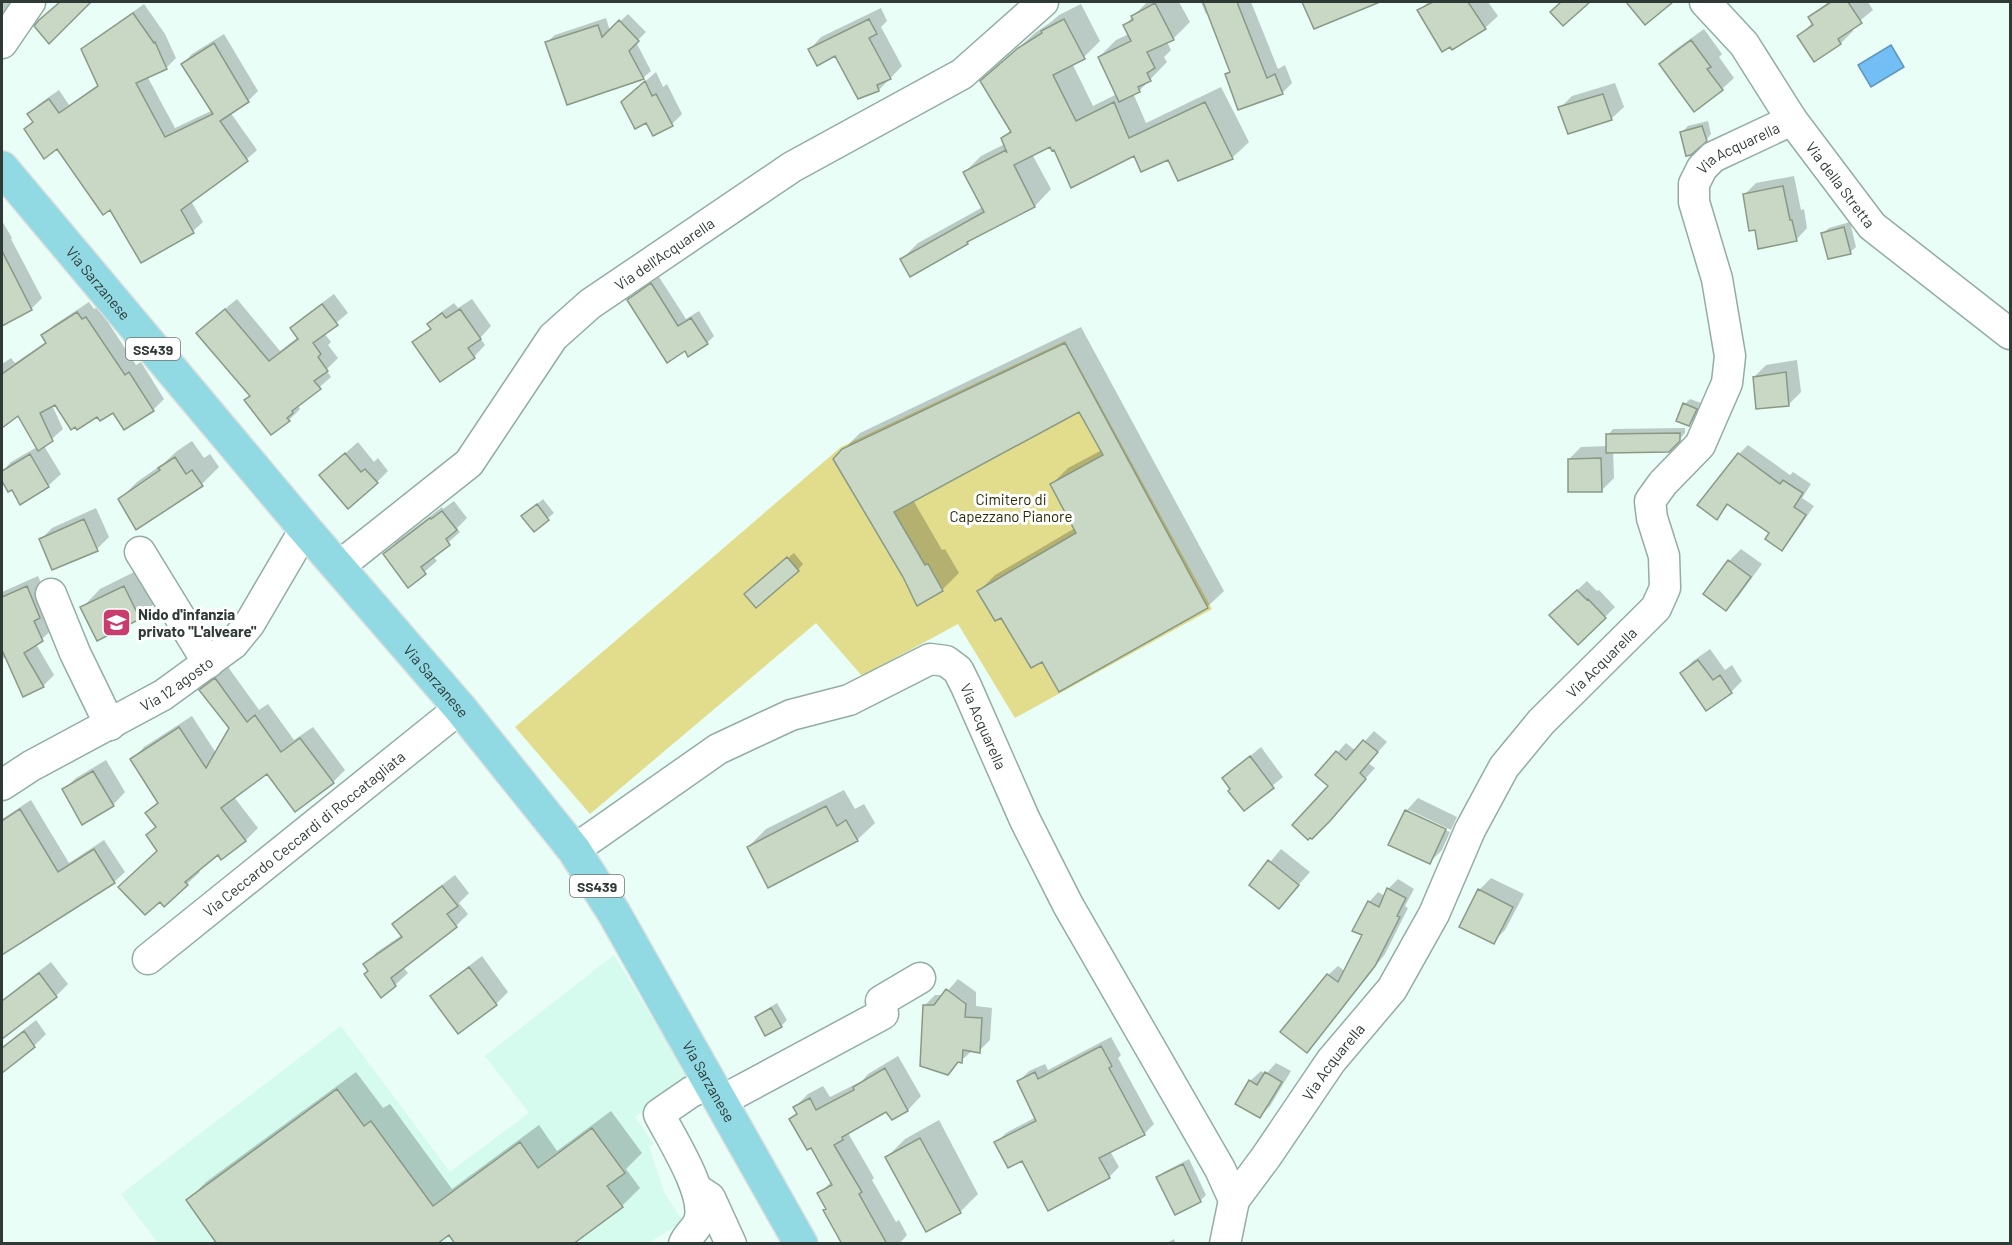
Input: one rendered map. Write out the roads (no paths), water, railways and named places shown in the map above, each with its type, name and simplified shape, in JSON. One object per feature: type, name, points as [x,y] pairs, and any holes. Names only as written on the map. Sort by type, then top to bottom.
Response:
[{"type":"main road","name":"Via Sarzanese","points":[[3,171],[305,530],[460,708],[574,850],[614,913],[801,1244]]},
{"type":"street","points":[[2,43],[30,2]]},
{"type":"street","name":"Via dell'Acquarella","points":[[338,567],[469,463],[553,337],[590,304],[792,167],[962,74],[1043,2]]},
{"type":"street","name":"Via della Stretta","points":[[1705,2],[1744,44],[1792,120],[1872,226],[2010,334]]},
{"type":"street","name":"Via Acquarella","points":[[1225,1244],[1234,1200],[1266,1157],[1331,1060],[1392,989],[1434,914],[1470,830],[1504,767],[1541,722],[1656,608],[1665,588],[1664,556],[1652,518],[1650,501],[1663,483],[1700,445],[1727,383],[1730,356],[1717,279],[1694,202],[1694,184],[1702,168],[1713,157],[1792,120]]},
{"type":"street","name":"Via 12 agosto","points":[[2,785],[31,766],[163,695],[233,644],[250,623],[305,530]]},
{"type":"street","points":[[137,563],[208,663]]},
{"type":"street","points":[[51,594],[75,653],[110,725]]},
{"type":"street","name":"Via Acquarella","points":[[574,850],[718,749],[791,715],[849,700],[930,659],[946,661],[958,670],[966,686],[1025,820],[1068,905],[1220,1169],[1234,1200]]},
{"type":"street","name":"Via Ceccardo Ceccardi di Roccatagliata","points":[[148,959],[460,708]]},
{"type":"street","points":[[708,1236],[700,1218],[698,1190],[659,1114],[691,1092],[716,1092],[883,1014],[881,1001],[920,978]]},
{"type":"water","points":[[1891,45],[1904,67],[1871,87],[1858,65]]},
{"type":"place","name":"Nido d'infanzia privato \"L'alveare\"","points":[[117,623]]},
{"type":"park label","name":"Cimitero di Capezzano Pianore","points":[[1011,508]]}]
